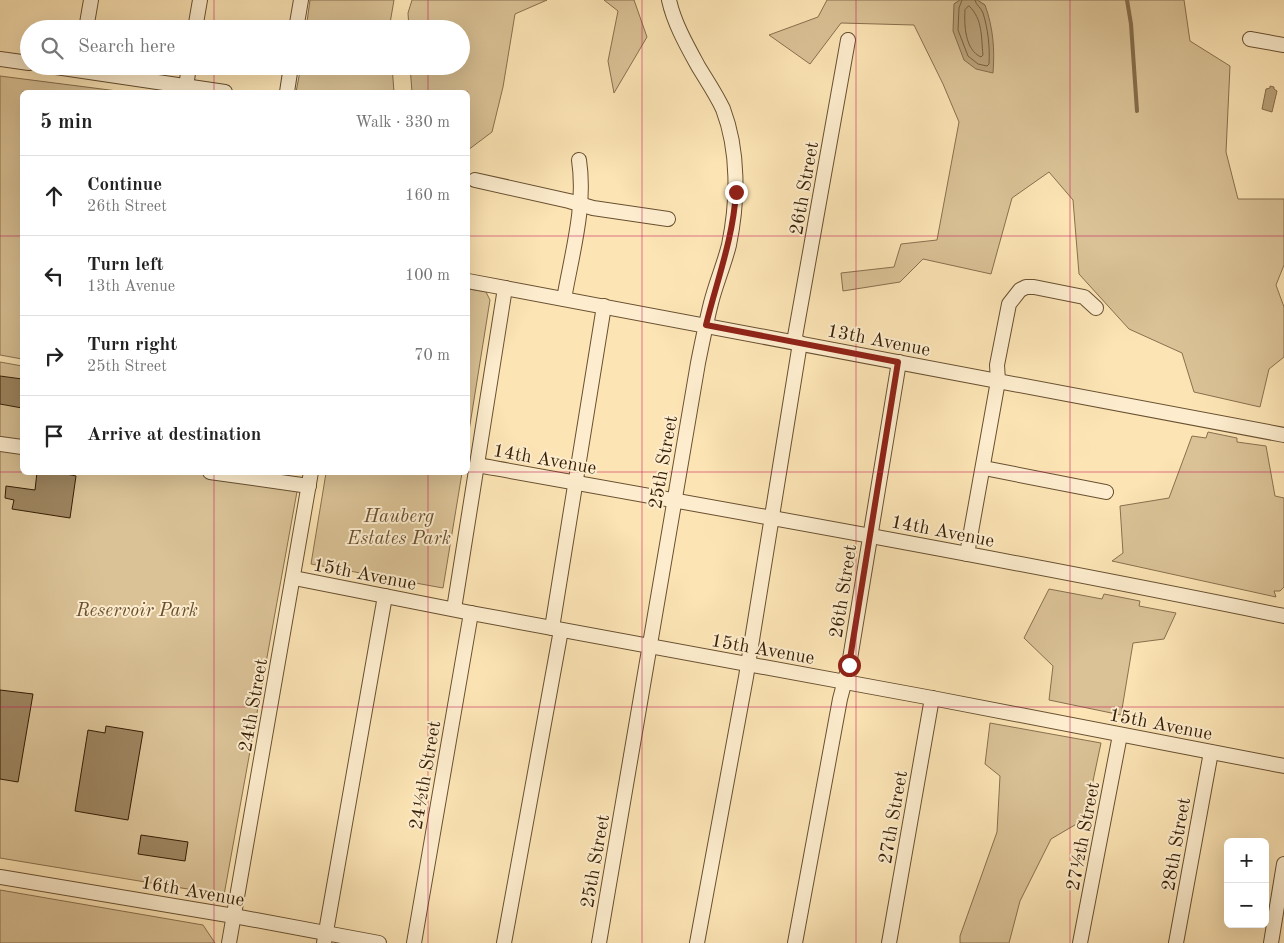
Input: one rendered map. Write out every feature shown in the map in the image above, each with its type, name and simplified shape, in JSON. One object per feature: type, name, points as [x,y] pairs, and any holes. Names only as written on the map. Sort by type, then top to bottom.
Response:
[{"type":"street","points":[[88,20],[91,0]]},
{"type":"street","points":[[197,20],[200,0]]},
{"type":"street","points":[[298,20],[301,0]]},
{"type":"street","name":"25th Street","points":[[599,943],[674,499],[706,325],[728,245],[736,192],[729,128],[722,108],[682,34],[669,0]]},
{"type":"street","points":[[1250,39],[1284,45]]},
{"type":"street","name":"26th Street","points":[[697,943],[748,664],[797,343],[848,40]]},
{"type":"street","points":[[0,59],[20,62]]},
{"type":"street","points":[[115,75],[209,90]]},
{"type":"street","points":[[186,87],[188,75]]},
{"type":"street","points":[[287,90],[290,75]]},
{"type":"street","points":[[564,299],[580,204],[582,179],[579,160]]},
{"type":"street","points":[[475,180],[593,208],[668,219]]},
{"type":"street","name":"13th Avenue","points":[[470,281],[1284,435]]},
{"type":"street","points":[[967,554],[984,468],[998,381],[997,366],[1009,304],[1020,290],[1026,287],[1034,287],[1084,297],[1096,308]]},
{"type":"street","points":[[454,609],[505,288]]},
{"type":"street","points":[[504,943],[557,629],[575,483],[604,306]]},
{"type":"street","name":"26th Street","points":[[795,943],[838,709],[849,665],[898,362]]},
{"type":"street","points":[[0,444],[20,447]]},
{"type":"street","name":"14th Avenue","points":[[477,465],[674,499],[1284,616]]},
{"type":"street","points":[[984,468],[1106,492]]},
{"type":"street","points":[[253,475],[310,479]]},
{"type":"street","name":"24th Street","points":[[229,943],[310,479]]},
{"type":"street","name":"15th Avenue","points":[[294,578],[1284,766]]},
{"type":"street","points":[[325,938],[385,596]]},
{"type":"street","name":"24½th Street","points":[[414,943],[471,613]]},
{"type":"street","name":"27th Street","points":[[889,943],[932,698]]},
{"type":"street","name":"27½th Street","points":[[1080,943],[1120,735]]},
{"type":"street","name":"28th Street","points":[[1176,943],[1210,752]]},
{"type":"street","points":[[1270,943],[1284,864]]},
{"type":"street","name":"16th Avenue","points":[[0,877],[234,916],[325,938],[379,943]]},
{"type":"green space","points":[[310,0],[394,0],[391,20],[307,20]]},
{"type":"green space","points":[[412,0],[547,0],[515,14],[503,87],[492,132],[470,148],[470,90],[412,90],[411,75],[470,75],[470,20],[408,20],[408,13]]},
{"type":"green space","points":[[604,0],[634,0],[647,37],[614,93],[608,61],[618,11]]},
{"type":"green space","points":[[827,0],[960,0],[954,4],[985,5],[977,0],[1184,0],[1190,41],[1230,66],[1226,152],[1238,199],[1284,199],[1284,265],[1276,285],[1284,307],[1284,357],[1269,369],[1260,407],[1194,392],[1182,353],[1129,329],[1079,274],[1073,200],[1049,172],[1012,198],[991,274],[923,259],[900,282],[843,291],[841,273],[894,267],[901,244],[937,240],[959,122],[914,25],[841,23],[810,64],[769,35],[818,17]]},
{"type":"green space","points":[[299,75],[393,75],[394,90],[296,90]]},
{"type":"green space","points":[[0,76],[109,90],[20,90],[20,359],[0,355]]},
{"type":"green space","points":[[470,289],[486,292],[490,300],[470,425]]},
{"type":"green space","name":"Reservoir Park","points":[[0,362],[20,366],[20,475],[223,475],[298,486],[224,895],[0,858]]},
{"type":"green space","points":[[1208,432],[1237,438],[1237,442],[1266,446],[1275,496],[1284,498],[1284,587],[1280,591],[1274,591],[1276,597],[1112,561],[1123,553],[1120,506],[1169,498],[1192,436],[1206,438]]},
{"type":"green space","name":"Hauberg Estates Park","points":[[326,475],[462,475],[443,588],[311,564]]},
{"type":"green space","points":[[1049,589],[1102,599],[1104,594],[1140,601],[1139,606],[1176,613],[1164,639],[1133,643],[1121,715],[1049,700],[1053,666],[1024,638]]},
{"type":"green space","points":[[990,723],[1101,743],[1085,819],[1051,839],[1020,901],[1009,943],[960,943],[960,936],[997,832],[1000,776],[985,764]]},
{"type":"green space","points":[[0,890],[203,925],[215,943],[0,943]]},
{"type":"water","points":[[960,0],[977,0],[985,5],[993,38],[993,73],[976,69],[964,60],[953,31],[954,4]]},
{"type":"water","points":[[1270,86],[1274,87],[1277,91],[1272,112],[1262,109],[1266,89],[1270,88]]},
{"type":"building","points":[[0,376],[20,379],[20,408],[0,404]]},
{"type":"building","points":[[37,475],[76,476],[70,518],[12,509],[14,500],[5,498],[6,486],[35,490]]},
{"type":"building","points":[[0,690],[33,694],[18,782],[0,779]]},
{"type":"building","points":[[106,726],[143,732],[128,820],[75,811],[88,730],[105,733]]},
{"type":"building","points":[[141,835],[188,842],[185,861],[138,854]]},
{"type":"waterway","points":[[1127,0],[1131,24],[1137,111]]},
{"type":"route","points":[[736,192],[728,245],[706,325],[898,362],[849,665]]}]
